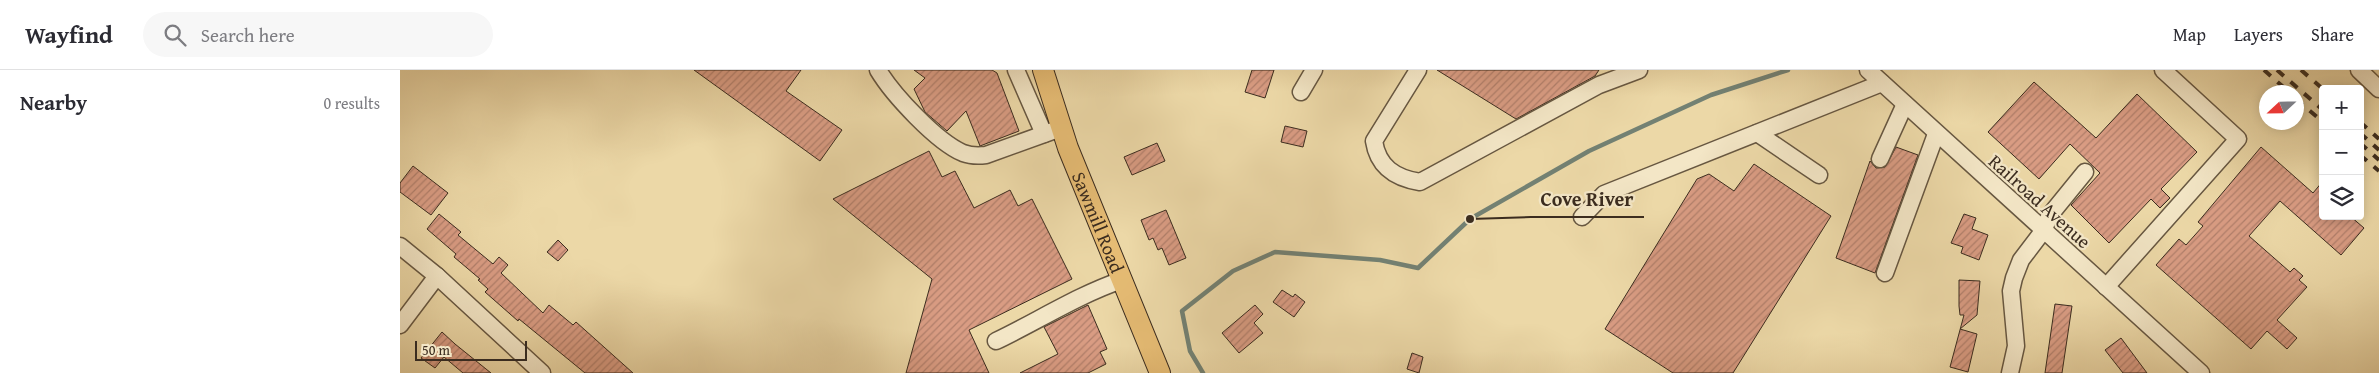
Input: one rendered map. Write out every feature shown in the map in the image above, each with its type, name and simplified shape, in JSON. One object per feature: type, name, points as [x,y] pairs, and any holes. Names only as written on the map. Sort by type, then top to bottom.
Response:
[{"type":"main road","name":"Sawmill Road","points":[[1043,70],[1052,131],[1122,280],[1159,373]]},
{"type":"street","points":[[878,70],[896,96],[912,112],[952,147],[976,156],[986,155],[1052,131],[1016,70]]},
{"type":"street","points":[[1301,92],[1314,70]]},
{"type":"street","points":[[1418,70],[1374,141],[1376,154],[1386,168],[1402,179],[1420,182],[1592,89],[1639,70]]},
{"type":"street","name":"Railroad Avenue","points":[[1868,70],[2106,287],[2184,366],[2201,373]]},
{"type":"street","points":[[2106,287],[2238,139],[2163,70]]},
{"type":"street","points":[[2359,70],[2379,88]]},
{"type":"street","points":[[1582,217],[1604,194],[1882,83]]},
{"type":"street","points":[[1880,159],[1905,104]]},
{"type":"street","points":[[1757,133],[1820,175]]},
{"type":"street","points":[[1885,273],[1936,134]]},
{"type":"street","points":[[2010,373],[2016,346],[2011,291],[2014,278],[2021,260],[2043,231],[2050,215],[2085,172]]},
{"type":"street","points":[[400,246],[437,276],[542,373]]},
{"type":"street","points":[[400,325],[437,276]]},
{"type":"street","points":[[996,341],[1046,316],[1093,289],[1122,280]]},
{"type":"building","points":[[694,70],[801,70],[786,91],[842,130],[820,161]]},
{"type":"building","points":[[914,70],[992,70],[997,73],[1019,131],[980,146],[966,111],[947,131],[925,112],[914,89],[925,78]]},
{"type":"building","points":[[1252,70],[1274,70],[1265,98],[1245,92]]},
{"type":"building","points":[[1437,70],[1599,70],[1595,76],[1516,119]]},
{"type":"building","points":[[2034,82],[2096,138],[2137,94],[2197,152],[2161,189],[2170,198],[2160,208],[2151,199],[2109,243],[2071,205],[2100,173],[2070,144],[2039,179],[1988,132]]},
{"type":"building","points":[[1285,126],[1307,131],[1303,147],[1281,142]]},
{"type":"building","points":[[1157,143],[1165,161],[1132,175],[1124,157]]},
{"type":"building","points":[[1896,147],[1918,155],[1875,273],[1836,258],[1870,161],[1876,168],[1885,167]]},
{"type":"building","points":[[2261,147],[2313,193],[2319,186],[2319,220],[2355,220],[2364,228],[2341,255],[2280,201],[2249,236],[2290,272],[2294,268],[2303,276],[2299,280],[2307,287],[2277,320],[2297,338],[2287,349],[2267,331],[2251,349],[2156,265],[2179,239],[2186,245],[2203,226],[2198,222]]},
{"type":"building","points":[[929,151],[942,177],[955,171],[974,208],[1010,190],[1018,206],[1032,199],[1072,279],[969,330],[989,373],[906,373],[932,279],[833,199]]},
{"type":"building","points":[[1754,164],[1831,216],[1733,373],[1673,373],[1605,329],[1697,179],[1709,174],[1734,191]]},
{"type":"building","points":[[413,166],[448,193],[431,215],[400,192],[400,183]]},
{"type":"building","points":[[1166,210],[1186,258],[1169,265],[1162,248],[1158,250],[1153,238],[1149,240],[1141,220]]},
{"type":"building","points":[[439,214],[461,232],[458,235],[493,264],[499,257],[508,265],[501,273],[543,313],[549,305],[573,325],[576,322],[633,373],[585,373],[519,319],[518,321],[485,292],[488,289],[478,280],[480,279],[454,257],[456,254],[427,229]]},
{"type":"building","points":[[1964,214],[1976,218],[1972,229],[1988,235],[1979,260],[1961,253],[1963,247],[1951,243]]},
{"type":"building","points":[[558,240],[568,250],[558,261],[547,252]]},
{"type":"building","points":[[1959,280],[1980,281],[1977,315],[1960,329],[1964,315],[1960,315]]},
{"type":"building","points":[[1282,290],[1293,297],[1295,294],[1305,302],[1294,317],[1273,302]]},
{"type":"building","points":[[2055,304],[2072,306],[2062,373],[2045,373]]},
{"type":"building","points":[[1088,305],[1107,349],[1100,352],[1106,364],[1088,373],[1020,373],[1058,354],[1044,327]]},
{"type":"building","points":[[1255,305],[1263,314],[1254,323],[1263,333],[1239,353],[1222,333]]},
{"type":"building","points":[[1960,329],[1977,334],[1968,372],[1950,367]]},
{"type":"building","points":[[442,332],[491,373],[463,373],[444,357],[435,368],[421,358]]},
{"type":"building","points":[[2121,338],[2147,373],[2123,373],[2105,350]]},
{"type":"building","points":[[1412,353],[1423,357],[1419,373],[1407,369]]},
{"type":"waterway","points":[[1203,373],[1190,351],[1182,311],[1233,271],[1275,252],[1380,260],[1418,268],[1470,219],[1589,151],[1711,95],[1788,70]]},
{"type":"railway","points":[[2264,70],[2281,85]]},
{"type":"railway","points":[[2277,70],[2319,107]]},
{"type":"railway","points":[[2301,70],[2319,86]]},
{"type":"railway","points":[[2304,106],[2319,119]]},
{"type":"railway","points":[[2364,126],[2379,139]]},
{"type":"railway","points":[[2364,137],[2379,150]]},
{"type":"railway","points":[[2364,147],[2379,160]]},
{"type":"railway","points":[[2364,158],[2379,171]]},
{"type":"place","name":"Cove River","points":[[1470,219]]}]
